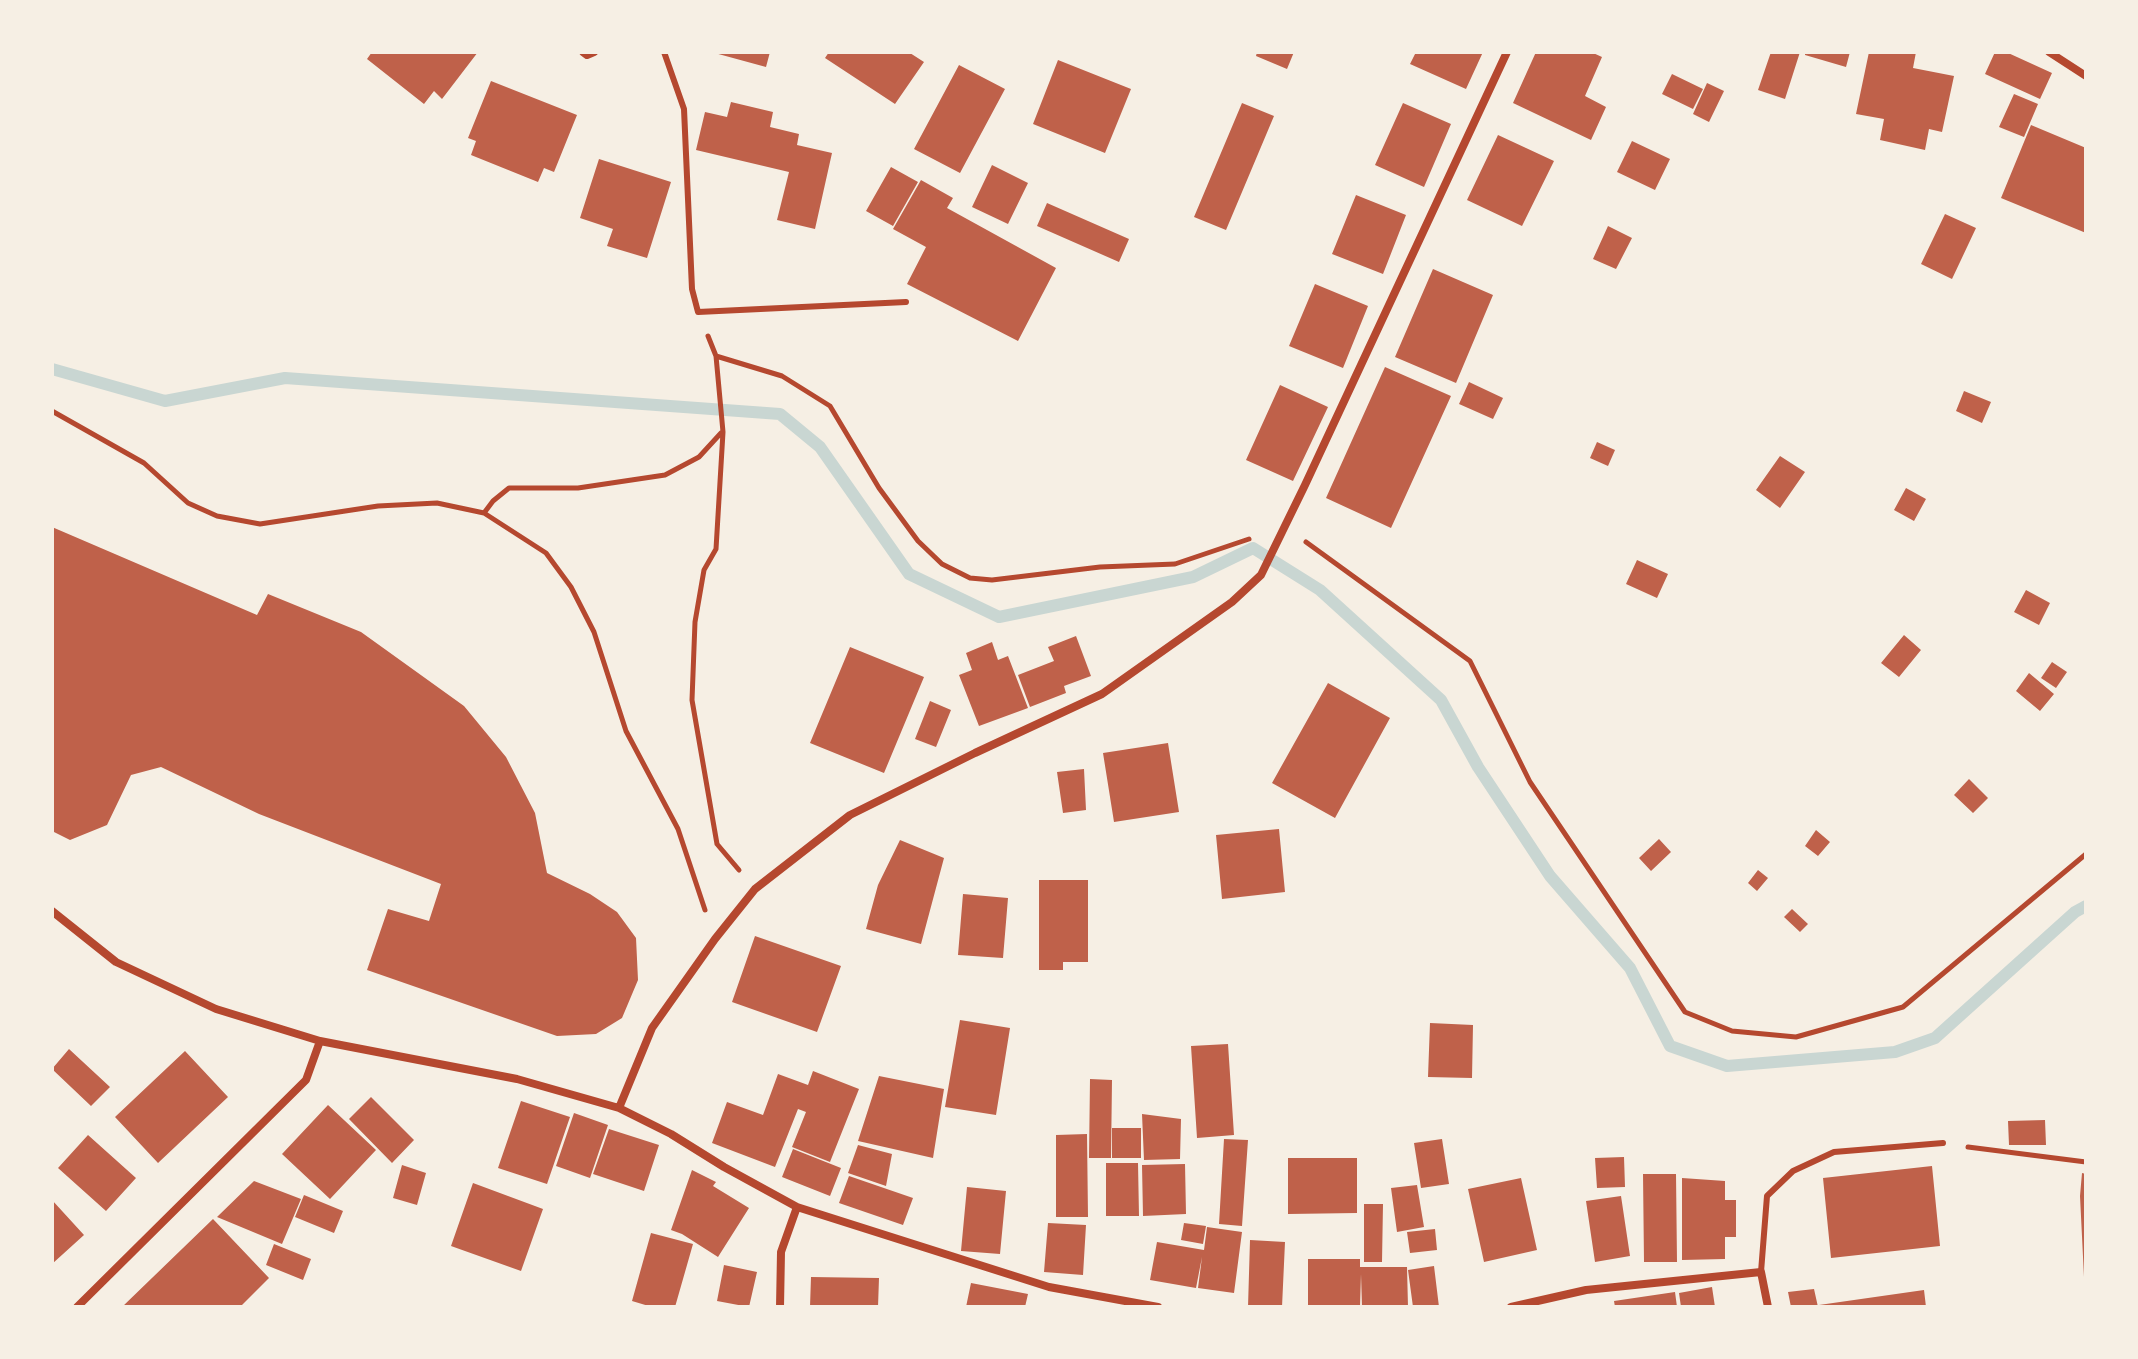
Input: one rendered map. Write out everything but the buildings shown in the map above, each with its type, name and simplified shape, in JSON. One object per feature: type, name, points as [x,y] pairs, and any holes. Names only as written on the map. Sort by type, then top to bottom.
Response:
[{"type":"street","points":[[583,52],[587,55],[594,52]]},
{"type":"street","points":[[619,1108],[652,1028],[755,889],[850,815],[1102,694],[1232,602],[1261,575],[1507,52]]},
{"type":"street","points":[[2049,52],[2086,76]]},
{"type":"street","points":[[52,911],[116,962],[216,1009],[320,1041],[517,1079],[619,1108],[671,1134],[797,1207],[1049,1287],[1158,1307]]},
{"type":"street","points":[[77,1307],[306,1080],[320,1041]]},
{"type":"street","points":[[780,1307],[781,1252],[797,1207]]},
{"type":"street","points":[[1511,1307],[1586,1290],[1761,1272],[1768,1307]]},
{"type":"lane","points":[[664,52],[684,109],[692,289],[698,312],[906,302]]},
{"type":"lane","points":[[1761,1272],[1767,1196],[1793,1171],[1834,1152],[1943,1143]]},
{"type":"path","points":[[755,889],[717,844],[692,700],[695,622],[704,570],[716,549],[723,432],[716,356],[782,376],[830,406],[879,488],[918,541],[942,564],[970,578],[992,580],[1100,567],[1175,564],[1257,536],[1308,542],[1470,661],[1530,782],[1685,1012],[1732,1031],[1796,1037],[1903,1007],[2086,854]]},
{"type":"path","points":[[52,411],[144,463],[188,503],[217,516],[260,524],[378,506],[437,503],[484,513],[546,553],[571,587],[594,632],[626,731],[678,829],[715,939]]},
{"type":"path","points":[[484,513],[509,488],[578,488],[665,475],[699,457],[723,432]]},
{"type":"path","points":[[1943,1143],[2086,1162]]},
{"type":"waterway","points":[[52,369],[165,401],[285,378],[780,414],[820,447],[909,574],[999,617],[1193,577],[1253,548],[1320,590],[1441,700],[1478,767],[1550,876],[1630,968],[1670,1046],[1727,1066],[1895,1052],[1935,1038],[2075,912],[2086,906]]}]
